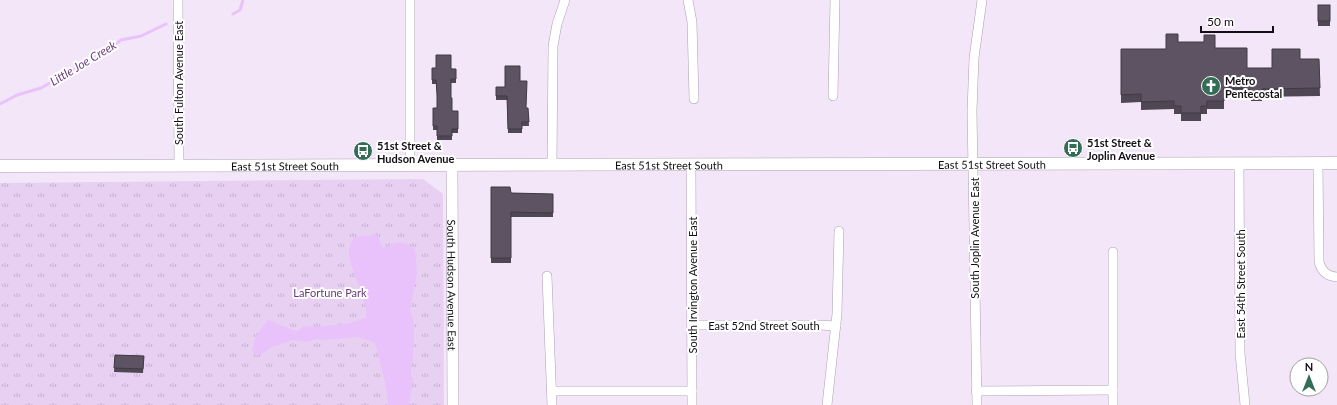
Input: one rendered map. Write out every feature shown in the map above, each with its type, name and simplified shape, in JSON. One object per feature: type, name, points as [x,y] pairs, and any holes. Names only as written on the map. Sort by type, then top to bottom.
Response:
[{"type":"main road","name":"East 51st Street South","points":[[0,166],[1337,163]]},
{"type":"street","name":"South Fulton Avenue East","points":[[178,0],[179,165]]},
{"type":"street","points":[[410,0],[410,166]]},
{"type":"street","points":[[552,165],[553,46],[557,24],[565,0]]},
{"type":"street","points":[[688,0],[692,22],[694,100]]},
{"type":"street","points":[[833,96],[835,0]]},
{"type":"street","name":"South Joplin Avenue East","points":[[977,405],[972,111],[974,58],[982,0]]},
{"type":"street","name":"East 54th Street South","points":[[1239,163],[1240,352],[1245,405]]},
{"type":"street","points":[[1318,163],[1319,262],[1324,272],[1331,276],[1337,277]]},
{"type":"street","name":"South Irvington Avenue East","points":[[691,164],[692,405]]},
{"type":"street","name":"South Hudson Avenue East","points":[[452,165],[453,405]]},
{"type":"street","points":[[828,405],[836,326],[839,276],[838,231]]},
{"type":"street","points":[[1113,252],[1113,405]]},
{"type":"street","points":[[547,276],[552,405]]},
{"type":"street","name":"East 52nd Street South","points":[[692,325],[836,326]]},
{"type":"street","points":[[976,391],[1113,390]]},
{"type":"street","points":[[552,391],[692,391]]},
{"type":"green space","name":"LaFortune Park","points":[[423,179],[443,194],[444,405],[0,405],[0,183]]},
{"type":"shaded area","points":[[376,235],[383,247],[388,247],[395,243],[402,243],[409,245],[415,250],[417,274],[410,310],[414,323],[411,374],[413,380],[409,405],[388,405],[385,381],[375,343],[359,337],[323,340],[318,339],[306,342],[293,340],[270,348],[262,354],[256,356],[253,353],[253,344],[255,339],[259,331],[268,320],[296,331],[304,326],[312,327],[338,325],[365,318],[365,304],[349,257],[349,249],[354,237]]},
{"type":"building","points":[[1318,5],[1330,5],[1330,21],[1318,21]]},
{"type":"building","name":"Metro Pentecostal","points":[[1166,34],[1178,34],[1178,42],[1204,42],[1204,35],[1215,35],[1215,48],[1247,48],[1247,68],[1272,68],[1272,49],[1300,49],[1300,59],[1319,59],[1320,88],[1262,89],[1262,93],[1251,93],[1251,90],[1245,90],[1245,88],[1224,88],[1224,101],[1207,101],[1207,106],[1201,106],[1201,113],[1181,113],[1181,106],[1174,106],[1174,101],[1141,102],[1141,94],[1121,95],[1121,49],[1166,49]]},
{"type":"building","points":[[436,55],[451,55],[451,69],[456,69],[456,79],[451,79],[451,98],[452,111],[458,111],[458,129],[452,129],[452,136],[437,136],[437,126],[433,126],[433,108],[437,108],[437,93],[436,80],[432,80],[432,68],[436,68]]},
{"type":"building","points":[[505,66],[520,66],[520,81],[527,81],[526,108],[528,108],[529,122],[522,122],[522,129],[508,129],[507,96],[496,96],[496,87],[505,87]]},
{"type":"building","points":[[491,187],[510,187],[511,193],[553,194],[553,213],[511,212],[511,258],[491,258]]},
{"type":"building","points":[[115,355],[144,356],[143,369],[114,368]]},
{"type":"waterway","name":"Little Joe Creek","points":[[233,14],[240,10],[243,0]]},
{"type":"waterway","name":"Little Joe Creek","points":[[0,104],[17,95],[41,88],[106,51],[121,40],[141,36],[166,24]]},
{"type":"place","name":"Metro Pentecostal","points":[[1211,86]]},
{"type":"place","name":"51st Street & Joplin Avenue","points":[[1073,148]]},
{"type":"place","name":"51st Street & Hudson Avenue","points":[[363,151]]}]
